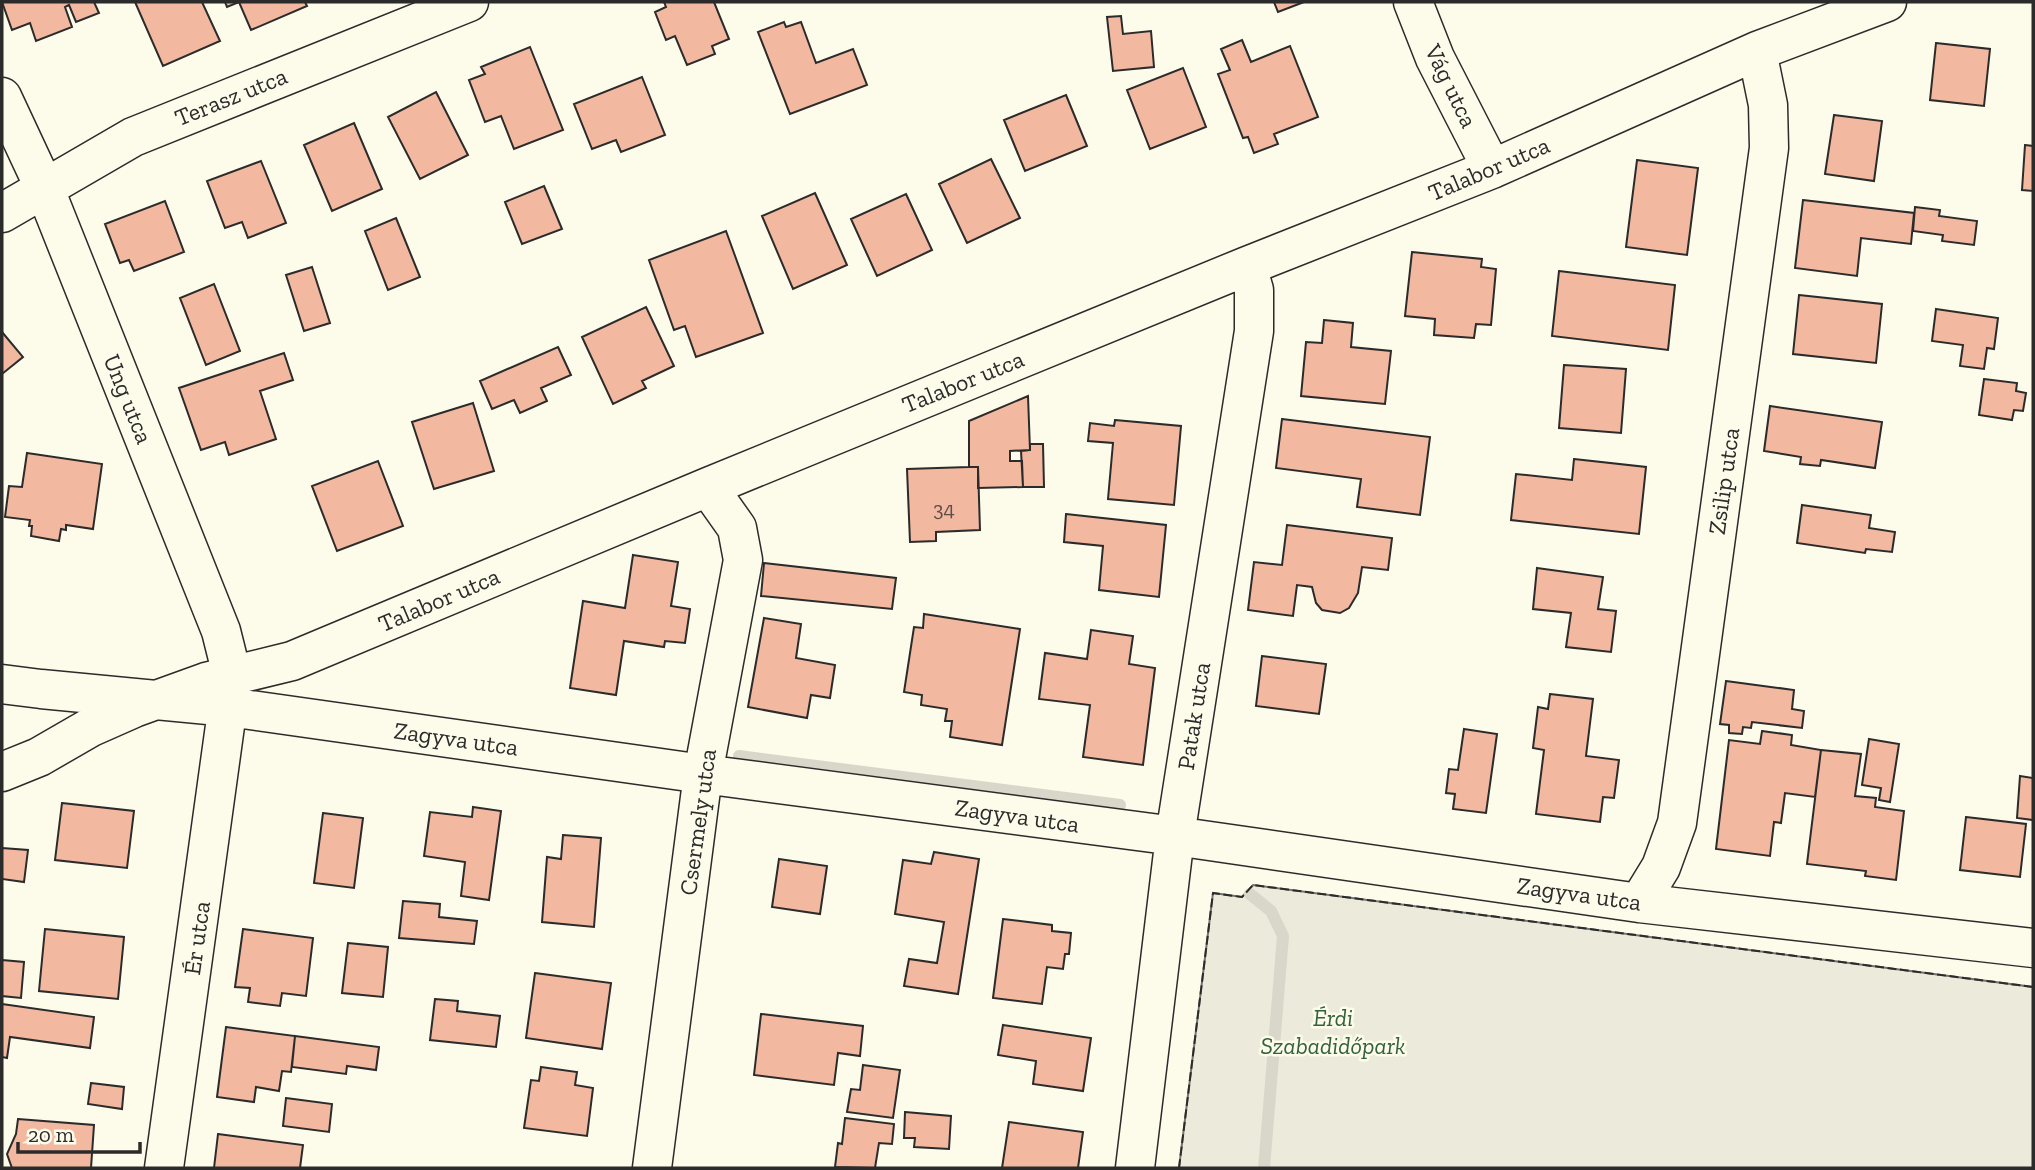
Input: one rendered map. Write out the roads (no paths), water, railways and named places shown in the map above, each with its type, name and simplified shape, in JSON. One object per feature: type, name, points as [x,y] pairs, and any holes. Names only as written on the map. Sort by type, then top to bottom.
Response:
[{"type":"street","name":"Terasz utca","points":[[2,213],[132,137],[469,2]]},
{"type":"street","name":"Vág utca","points":[[1413,2],[1434,58],[1493,169]]},
{"type":"street","name":"Talabor utca","points":[[230,691],[292,661],[708,487],[1247,266],[1493,169],[1757,51],[1887,2]]},
{"type":"street","name":"Zsilip utca","points":[[1639,903],[1661,867],[1677,823],[1679,809],[1769,148],[1768,105],[1757,51]]},
{"type":"street","name":"Ung utca","points":[[2,97],[44,187],[221,631],[230,691]]},
{"type":"street","name":"Patak utca","points":[[1135,1168],[1175,836],[1254,331],[1255,290],[1247,266]]},
{"type":"street","name":"Csermely utca","points":[[652,1168],[703,774],[743,560],[737,528],[708,487]]},
{"type":"street","name":"Zagyva utca","points":[[2,684],[156,700],[230,691],[703,774],[1175,836],[1639,903],[2033,948]]},
{"type":"street","points":[[39,757],[56,732],[60,719],[56,704],[41,689]]},
{"type":"street","name":"Ér utca","points":[[164,1168],[230,691]]},
{"type":"street","points":[[2,772],[39,757],[91,727],[156,700]]},
{"type":"waterway","points":[[739,756],[1120,805]]},
{"type":"waterway","points":[[1250,894],[1271,911],[1283,936],[1264,1168]]},
{"type":"park label","name":"Érdi Szabadidőpark","points":[[1333,1032]]}]
